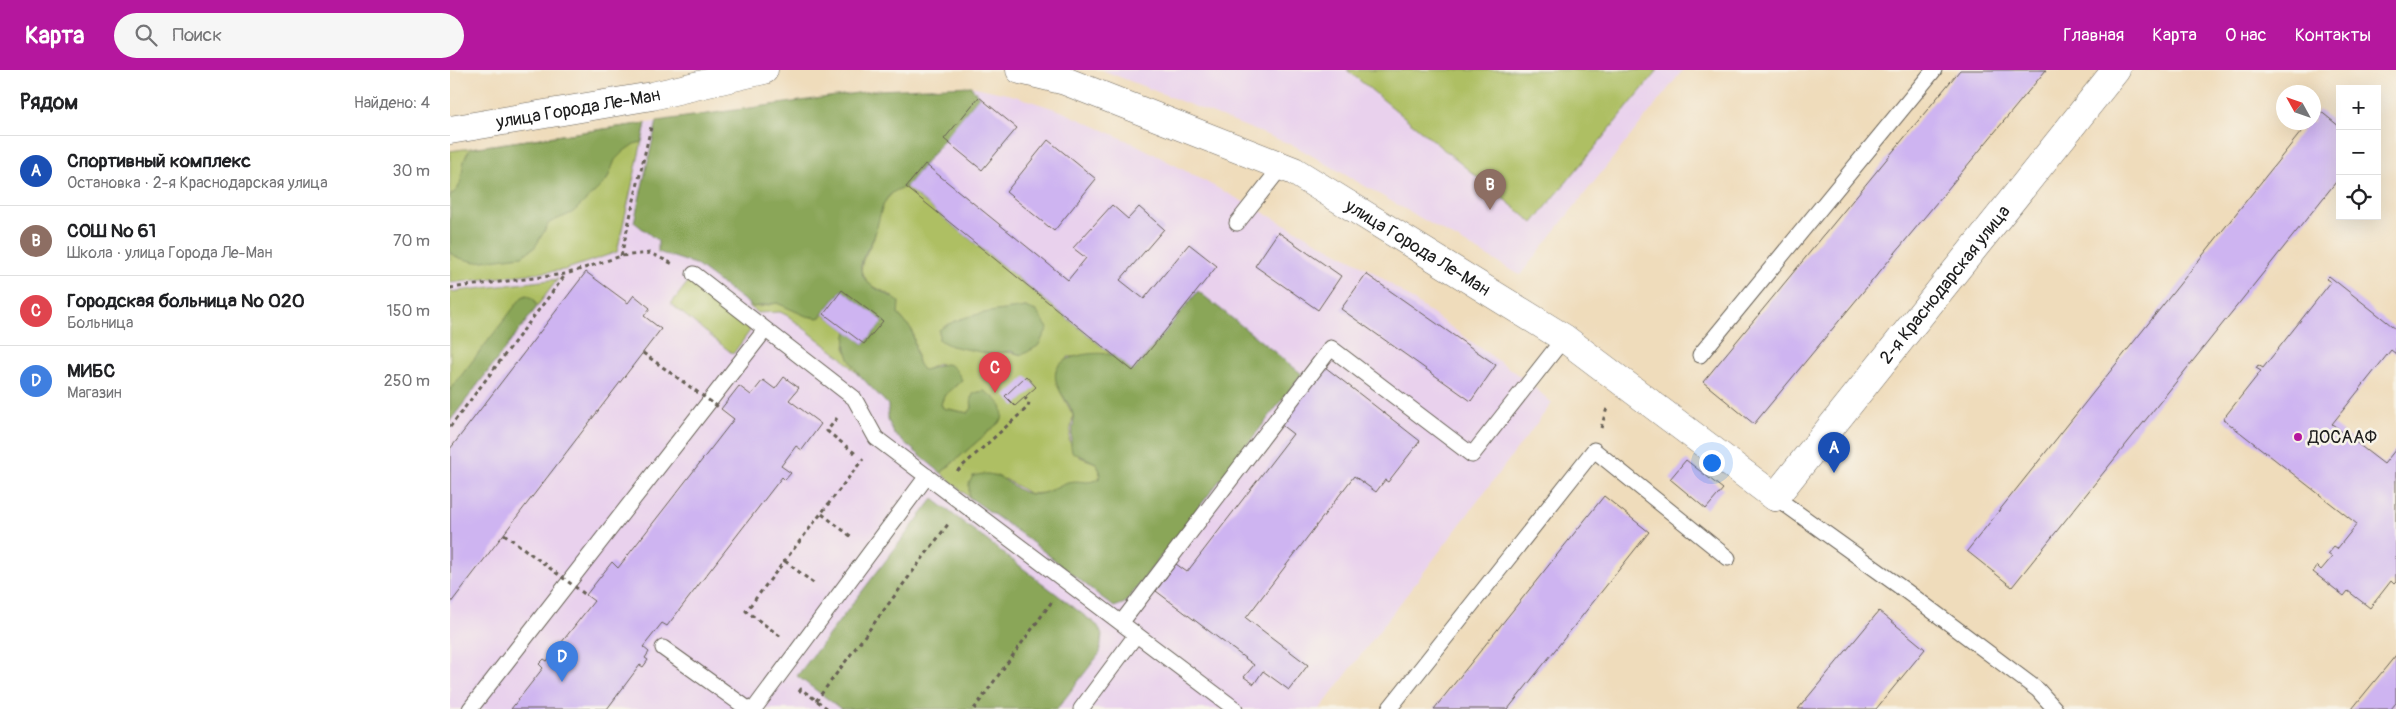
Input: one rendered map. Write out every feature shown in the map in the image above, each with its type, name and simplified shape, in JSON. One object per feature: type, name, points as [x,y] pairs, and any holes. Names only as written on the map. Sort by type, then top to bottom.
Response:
[{"type":"street","name":"улица Города Ле-Ман","points":[[450,130],[652,96],[764,70]]},
{"type":"street","name":"улица Города Ле-Ман","points":[[1020,70],[1066,81],[1294,171],[1564,338],[1775,497]]},
{"type":"street","name":"2-я Краснодарская улица","points":[[1775,497],[2112,71]]},
{"type":"lane","points":[[1700,355],[1934,70]]},
{"type":"lane","points":[[1237,223],[1282,166]]},
{"type":"lane","points":[[694,274],[854,398],[876,438],[1235,709]]},
{"type":"lane","points":[[470,709],[765,330]]},
{"type":"lane","points":[[1122,623],[1332,348],[1472,455],[1564,338]]},
{"type":"lane","points":[[1389,709],[1594,450],[1728,558]]},
{"type":"lane","points":[[754,709],[926,476]]},
{"type":"lane","points":[[1775,497],[1906,591],[2038,690],[2055,709]]},
{"type":"lane","points":[[1081,709],[1136,635]]},
{"type":"lane","points":[[663,648],[748,709]]},
{"type":"path","points":[[621,256],[652,122],[652,96]]},
{"type":"path","points":[[450,288],[566,274],[621,256],[650,253],[694,274]]},
{"type":"path","points":[[450,427],[566,274]]},
{"type":"path","points":[[643,353],[722,409]]},
{"type":"path","points":[[1594,450],[1616,377]]},
{"type":"path","points":[[940,486],[1028,407],[1029,402],[1025,398]]},
{"type":"path","points":[[798,650],[746,611],[864,460]]},
{"type":"path","points":[[816,701],[963,504]]},
{"type":"path","points":[[822,514],[870,552]]},
{"type":"path","points":[[504,534],[586,596]]},
{"type":"path","points":[[785,561],[835,600]]},
{"type":"path","points":[[974,709],[1066,581]]},
{"type":"path","points":[[796,696],[801,689],[828,709]]},
{"type":"shaded area","points":[[1102,70],[1683,70],[1520,275],[1295,146]]},
{"type":"shaded area","points":[[971,86],[1015,96],[1061,111],[1139,146],[1372,271],[1528,382],[1552,403],[1320,709],[450,709],[450,151],[879,90]]},
{"type":"green space","points":[[1347,70],[1658,70],[1533,223]]},
{"type":"green space","points":[[971,86],[979,97],[906,187],[890,195],[882,207],[876,231],[863,258],[861,267],[864,277],[872,286],[899,302],[898,314],[912,330],[918,363],[923,370],[945,364],[949,365],[953,367],[962,380],[944,396],[941,404],[943,408],[968,413],[972,408],[971,398],[974,393],[984,391],[996,399],[1001,406],[1002,420],[941,473],[894,434],[888,420],[888,405],[857,372],[847,353],[845,343],[847,331],[864,344],[883,321],[842,290],[819,318],[806,316],[777,303],[753,307],[695,264],[658,252],[658,241],[634,222],[657,121],[879,90]]},
{"type":"green space","points":[[646,123],[617,252],[564,270],[450,283],[450,151]]},
{"type":"green space","points":[[646,123],[642,142],[634,144],[615,160],[607,180],[572,213],[549,223],[535,247],[522,256],[475,262],[459,258],[450,253],[450,195],[459,186],[464,160],[472,148]]},
{"type":"green space","points":[[906,187],[1114,356],[1068,357],[1060,391],[1073,415],[1069,441],[1080,457],[1096,463],[1100,471],[1099,479],[1091,483],[1069,482],[1044,493],[1030,494],[1005,479],[972,500],[941,473],[1002,420],[971,398],[972,408],[968,413],[943,408],[941,404],[944,396],[956,386],[940,363],[923,371],[918,363],[912,330],[898,314],[892,296],[869,284],[861,271],[863,260],[874,238],[880,212],[886,200],[896,189]],"holes":[[[1026,307],[1022,355],[974,350],[957,321]]]},
{"type":"green space","points":[[691,278],[745,320],[750,331],[733,354],[671,304]]},
{"type":"green space","points":[[558,279],[450,421],[450,292]]},
{"type":"green space","points":[[1198,291],[1302,374],[1125,603],[1114,607],[1024,536],[969,497],[969,483],[973,476],[992,475],[1005,480],[1024,492],[1041,494],[1068,482],[1091,482],[1099,479],[1100,471],[1096,463],[1072,452],[1073,414],[1056,382],[1056,371],[1059,365],[1073,357],[1101,353],[1115,356],[1133,371]]},
{"type":"green space","points":[[527,295],[534,299],[537,307],[450,421],[450,390],[522,297]]},
{"type":"green space","points":[[777,303],[813,317],[819,318],[824,314],[847,331],[845,348],[859,376],[842,358],[788,316],[780,312],[757,313],[748,305],[759,307]]},
{"type":"green space","points":[[1026,307],[1036,311],[1048,328],[1038,346],[1022,355],[1010,351],[991,354],[951,346],[939,340],[939,330],[958,320],[970,316]]},
{"type":"green space","points":[[933,499],[1098,626],[1102,635],[1100,653],[1057,709],[841,709],[797,676]]},
{"type":"building","points":[[1960,70],[2046,70],[1754,424],[1703,382]]},
{"type":"building","points":[[979,97],[1017,128],[982,170],[944,139]]},
{"type":"building","points":[[2321,112],[2336,124],[2336,182],[2012,587],[1967,551],[2303,130],[2321,130]]},
{"type":"building","points":[[1048,140],[1096,179],[1054,231],[1006,192]]},
{"type":"building","points":[[925,164],[1068,280],[1086,258],[1073,248],[1112,205],[1128,219],[1139,207],[1164,229],[1120,280],[1144,299],[1189,244],[1217,266],[1133,371],[906,187]]},
{"type":"building","points":[[1278,232],[1341,276],[1318,310],[1255,266]]},
{"type":"building","points":[[586,272],[628,303],[634,295],[650,308],[644,316],[661,329],[450,604],[450,449]]},
{"type":"building","points":[[1366,274],[1496,365],[1471,401],[1341,309]]},
{"type":"building","name":"ДОСААФ","points":[[2329,276],[2396,329],[2396,354],[2391,350],[2332,424],[2384,464],[2396,449],[2396,582],[2394,584],[2391,581],[2370,608],[2348,591],[2344,596],[2313,572],[2317,566],[2321,570],[2332,557],[2328,554],[2334,547],[2337,549],[2357,524],[2223,419],[2261,371],[2256,368],[2258,365],[2263,368],[2331,282],[2326,279]]},
{"type":"building","points":[[842,290],[883,321],[864,344],[824,314]]},
{"type":"building","points":[[1325,367],[1420,441],[1388,482],[1385,480],[1376,492],[1354,476],[1246,618],[1308,665],[1289,690],[1263,671],[1254,684],[1244,677],[1254,665],[1156,591],[1176,564],[1187,572],[1293,434],[1280,424]]},
{"type":"building","points":[[1026,376],[1036,387],[1015,406],[1005,396]]},
{"type":"building","points":[[784,377],[799,388],[789,400],[821,424],[802,450],[796,446],[781,466],[791,473],[785,480],[782,477],[667,626],[662,623],[643,647],[649,652],[645,658],[648,660],[643,667],[640,665],[607,709],[511,709],[543,668],[539,664],[544,659],[547,661],[594,601],[586,595],[612,562],[618,568],[734,419],[721,409],[739,386],[751,395],[763,380],[775,389]]},
{"type":"building","points":[[1686,460],[1723,489],[1706,509],[1670,479]]},
{"type":"building","points":[[1604,496],[1649,532],[1508,709],[1434,709]]},
{"type":"building","points":[[1879,611],[1925,649],[1876,709],[1798,709]]},
{"type":"building","points":[[2396,655],[2396,703],[2391,709],[2352,709]]},
{"type":"place","name":"СОШ № 61","points":[[1490,210]]},
{"type":"place","name":"Городская больница № 020","points":[[995,393]]},
{"type":"place","name":"ДОСААФ","points":[[2298,437]]},
{"type":"place","name":"Спортивный комплекс","points":[[1834,473]]},
{"type":"place","name":"МИБС","points":[[562,682]]}]
